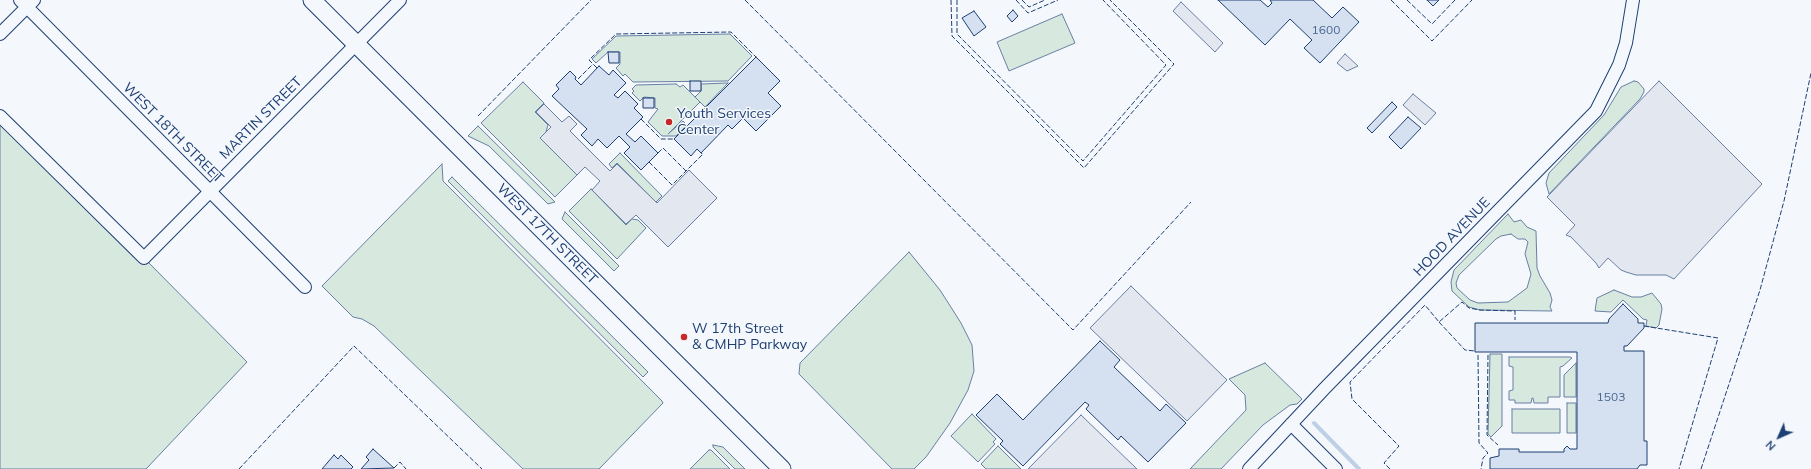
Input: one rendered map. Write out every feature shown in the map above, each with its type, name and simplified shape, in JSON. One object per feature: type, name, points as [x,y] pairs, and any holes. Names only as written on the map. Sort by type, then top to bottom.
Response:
[{"type":"street","name":"WEST 17TH STREET","points":[[312,0],[782,469]]},
{"type":"street","name":"MARTIN STREET","points":[[0,116],[144,258],[400,0]]},
{"type":"street","name":"HOOD AVENUE","points":[[1249,469],[1596,111],[1619,65],[1626,42],[1633,0]]},
{"type":"street","points":[[0,34],[27,2]]},
{"type":"street","name":"WEST 18TH STREET","points":[[27,2],[305,287]]},
{"type":"street","points":[[1291,424],[1336,469]]},
{"type":"shaded area","points":[[1181,2],[1223,43],[1215,52],[1173,11]]},
{"type":"shaded area","points":[[1062,14],[1075,43],[1009,71],[997,42]]},
{"type":"shaded area","points":[[730,34],[752,56],[728,81],[633,82],[625,74],[623,76],[616,68],[620,64],[620,52],[608,52],[596,63],[592,59],[616,36]]},
{"type":"shaded area","points":[[1345,54],[1358,66],[1347,71],[1337,63]]},
{"type":"shaded area","points":[[1634,81],[1638,82],[1644,89],[1640,99],[1549,194],[1546,183],[1549,173],[1604,115],[1621,87]]},
{"type":"shaded area","points":[[1659,81],[1762,184],[1674,279],[1666,275],[1636,275],[1626,272],[1621,270],[1608,258],[1599,268],[1571,237],[1566,235],[1575,225],[1547,197]]},
{"type":"shaded area","points":[[523,82],[544,103],[535,112],[548,125],[546,132],[540,138],[577,175],[555,197],[481,123]]},
{"type":"shaded area","points":[[728,83],[705,107],[695,97],[701,91],[701,84]]},
{"type":"shaded area","points":[[676,84],[680,87],[683,85],[700,102],[668,134],[683,121],[685,123],[683,125],[685,127],[676,136],[662,136],[648,122],[658,109],[655,108],[655,98],[644,97],[640,101],[632,93],[634,91],[632,89],[636,85]]},
{"type":"shaded area","points":[[1413,94],[1436,113],[1425,125],[1403,105]]},
{"type":"shaded area","points":[[544,104],[562,122],[569,116],[577,124],[570,131],[610,171],[617,164],[657,203],[689,170],[717,198],[668,247],[636,215],[626,224],[592,190],[600,181],[585,167],[577,175],[540,138],[551,127],[536,112]]},
{"type":"shaded area","points":[[0,116],[247,362],[146,469],[0,469]]},
{"type":"shaded area","points":[[478,126],[555,202],[548,204],[489,146],[468,136]]},
{"type":"shaded area","points":[[620,153],[662,196],[656,202],[617,163],[612,168],[609,164]]},
{"type":"shaded area","points":[[442,164],[443,181],[662,401],[663,403],[599,469],[523,469],[374,326],[362,319],[353,317],[322,286]]},
{"type":"shaded area","points":[[452,177],[648,372],[643,377],[448,181]]},
{"type":"shaded area","points":[[591,189],[626,225],[632,219],[638,220],[646,228],[617,259],[569,211]]},
{"type":"shaded area","points":[[565,212],[619,266],[614,271],[562,219]]},
{"type":"shaded area","points":[[1508,214],[1514,222],[1521,220],[1527,227],[1536,231],[1537,268],[1550,293],[1552,300],[1550,307],[1552,311],[1480,310],[1469,307],[1452,291],[1451,282],[1454,270]],"holes":[[[1511,234],[1518,239],[1525,239],[1528,242],[1525,254],[1531,274],[1527,288],[1508,302],[1478,303],[1470,300],[1457,288],[1456,283],[1459,275],[1496,239],[1501,236]]]},
{"type":"shaded area","points":[[909,252],[940,290],[961,323],[972,345],[974,371],[968,390],[950,423],[926,457],[914,469],[892,469],[799,374],[800,363]]},
{"type":"shaded area","points":[[1131,286],[1227,380],[1187,421],[1090,328]]},
{"type":"shaded area","points":[[1614,290],[1632,297],[1641,297],[1652,293],[1661,304],[1662,309],[1659,325],[1656,328],[1646,326],[1647,320],[1643,319],[1623,300],[1611,312],[1595,311],[1597,298]]},
{"type":"shaded area","points":[[1490,354],[1502,354],[1502,426],[1491,437],[1488,434]]},
{"type":"shaded area","points":[[1509,357],[1572,358],[1560,367],[1560,397],[1548,397],[1548,403],[1534,403],[1533,398],[1531,403],[1515,403],[1515,400],[1509,400],[1509,391],[1513,390],[1513,367],[1509,366]]},
{"type":"shaded area","points":[[1265,363],[1302,399],[1297,404],[1290,405],[1263,425],[1221,469],[1190,469],[1246,410],[1245,395],[1229,379]]},
{"type":"shaded area","points":[[1576,363],[1576,397],[1564,397],[1564,375]]},
{"type":"shaded area","points":[[1567,403],[1576,403],[1576,433],[1567,433]]},
{"type":"shaded area","points":[[1512,409],[1560,409],[1560,433],[1512,433]]},
{"type":"shaded area","points":[[972,414],[996,439],[993,442],[995,444],[978,462],[951,436]]},
{"type":"shaded area","points":[[1081,415],[1137,469],[1028,469]]},
{"type":"shaded area","points":[[713,445],[723,447],[745,469],[735,469],[713,447]]},
{"type":"shaded area","points":[[998,446],[1021,469],[986,469],[981,464]]},
{"type":"shaded area","points":[[709,450],[711,450],[730,469],[690,469]]},
{"type":"building","points":[[1218,0],[1260,0],[1268,7],[1272,3],[1270,0],[1313,0],[1332,18],[1343,7],[1359,22],[1320,63],[1304,48],[1312,40],[1290,19],[1265,45]]},
{"type":"building","points":[[1427,0],[1439,0],[1433,6]]},
{"type":"building","points":[[1013,10],[1018,16],[1012,22],[1007,16]]},
{"type":"building","points":[[974,11],[986,27],[974,36],[962,18]]},
{"type":"building","points":[[608,52],[619,52],[619,63],[609,63]]},
{"type":"building","points":[[756,57],[780,81],[768,93],[781,106],[756,131],[743,118],[732,129],[728,125],[701,153],[697,149],[691,156],[674,139]]},
{"type":"building","points":[[599,66],[609,75],[613,70],[626,83],[614,95],[618,98],[625,91],[638,104],[634,108],[643,117],[626,134],[635,142],[641,136],[658,153],[641,170],[624,153],[630,147],[619,136],[607,148],[598,139],[592,146],[581,135],[587,129],[552,96],[559,89],[556,85],[570,71],[581,85]]},
{"type":"building","points":[[690,81],[701,81],[701,91],[690,91]]},
{"type":"building","points":[[643,98],[654,98],[654,108],[643,108]]},
{"type":"building","points":[[1392,102],[1397,107],[1372,133],[1367,128]]},
{"type":"building","points":[[1408,117],[1421,128],[1401,149],[1389,137]]},
{"type":"building","points":[[1623,304],[1638,319],[1638,323],[1644,323],[1644,328],[1627,346],[1624,346],[1624,351],[1644,351],[1644,441],[1647,441],[1647,465],[1640,465],[1637,469],[1490,469],[1490,458],[1499,456],[1499,449],[1519,449],[1519,452],[1564,452],[1564,449],[1567,446],[1570,449],[1577,449],[1577,352],[1475,352],[1475,323],[1608,323],[1609,319]]},
{"type":"building","points":[[1100,341],[1120,360],[1114,367],[1160,411],[1166,404],[1186,423],[1148,462],[1121,436],[1118,440],[1086,409],[1089,405],[1085,402],[1023,466],[1000,444],[1003,441],[976,415],[997,394],[1023,420]]},
{"type":"building","points":[[373,449],[394,468],[361,469],[369,460],[366,457]]},
{"type":"building","points":[[334,455],[338,459],[341,455],[353,467],[351,469],[322,469]]},
{"type":"waterway","points":[[1314,423],[1359,469]]},
{"type":"fence","points":[[478,116],[591,0]]},
{"type":"fence","points":[[745,0],[1073,330],[1191,202]]},
{"type":"fence","points":[[951,0],[952,36],[1084,168],[1174,64],[1110,0]]},
{"type":"fence","points":[[957,0],[957,34],[1083,161],[1166,65],[1103,0]]},
{"type":"fence","points":[[1016,0],[1028,13],[1058,0]]},
{"type":"fence","points":[[1022,0],[1029,7],[1045,0]]},
{"type":"fence","points":[[1391,0],[1432,41],[1472,0]]},
{"type":"fence","points":[[1407,0],[1432,24],[1455,0]]},
{"type":"fence","points":[[597,68],[589,60],[616,34],[731,32],[756,57]]},
{"type":"fence","points":[[578,79],[593,64]]},
{"type":"fence","points":[[1701,469],[1760,290],[1784,201],[1811,73]]},
{"type":"fence","points":[[641,119],[661,139],[674,139]]},
{"type":"fence","points":[[658,153],[663,148],[686,171]]},
{"type":"fence","points":[[649,162],[672,185],[703,154],[701,153]]},
{"type":"fence","points":[[1390,469],[1384,463],[1399,446],[1352,399],[1350,382],[1425,305],[1439,322],[1462,302],[1469,308],[1480,310],[1515,311],[1515,320]]},
{"type":"fence","points":[[1439,322],[1465,350],[1475,351]]},
{"type":"fence","points":[[1644,326],[1718,338],[1679,469]]},
{"type":"fence","points":[[239,469],[354,346],[482,469]]},
{"type":"fence","points":[[1478,355],[1479,443],[1488,453],[1483,458],[1481,469]]},
{"type":"fence","points":[[1488,355],[1487,435],[1498,445]]},
{"type":"fence","points":[[394,468],[400,462],[406,469]]},
{"type":"place","name":"Youth Services Center","points":[[669,122]]},
{"type":"place","name":"W 17th Street & CMHP Parkway","points":[[684,337]]}]
